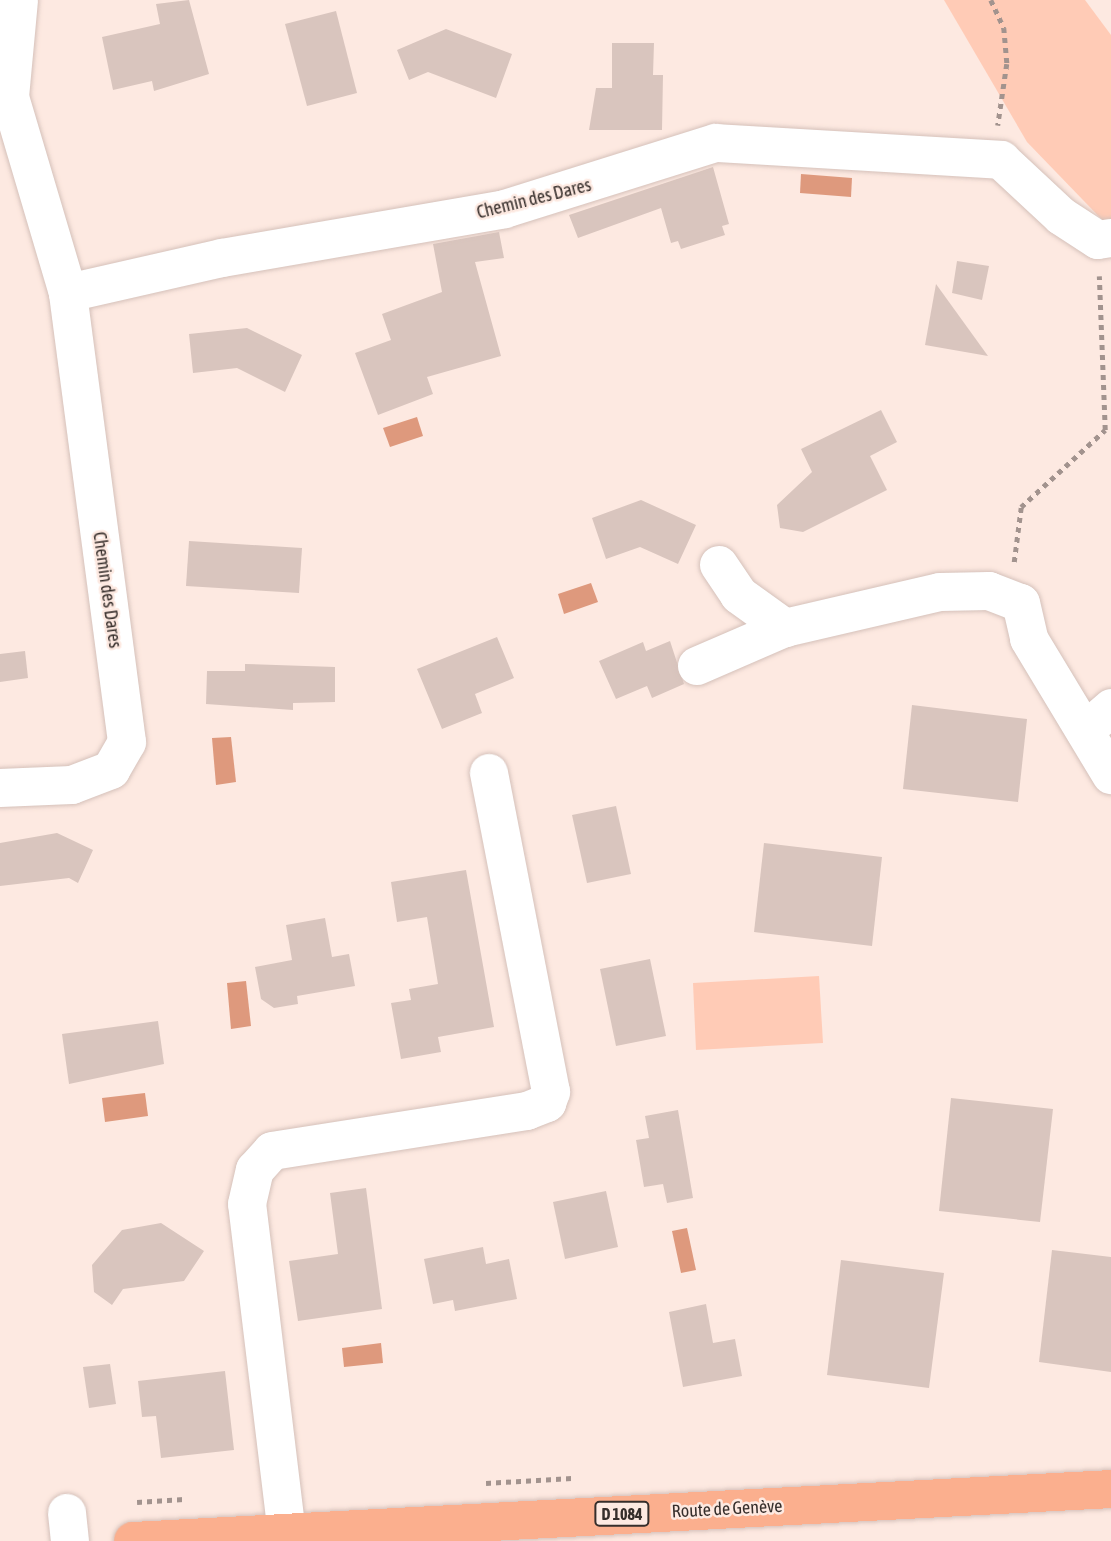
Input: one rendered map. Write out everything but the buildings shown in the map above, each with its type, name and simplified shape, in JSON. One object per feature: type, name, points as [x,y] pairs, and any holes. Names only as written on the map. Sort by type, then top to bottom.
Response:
[{"type":"main road","name":"Route de Genève","points":[[133,1541],[1111,1489]]},
{"type":"street","name":"Chemin des Dares","points":[[0,789],[72,785],[111,770],[127,743],[68,293],[10,97],[19,0]]},
{"type":"street","name":"Chemin des Dares","points":[[68,293],[222,258],[505,209],[716,143],[1001,160]]},
{"type":"street","points":[[1001,160],[1104,239]]},
{"type":"street","points":[[719,565],[739,595],[785,628]]},
{"type":"street","points":[[697,666],[785,628],[940,592],[1005,597],[1029,639],[1098,720],[1111,775]]},
{"type":"street","points":[[287,1534],[247,1204],[255,1170],[272,1151],[527,1111],[547,1103],[551,1092],[489,773]]},
{"type":"path","points":[[991,0],[1004,27],[1007,65],[996,133],[1001,160]]},
{"type":"path","points":[[1005,597],[1014,563],[1021,507],[1105,430],[1104,239]]},
{"type":"shaded area","points":[[944,0],[1085,0],[1111,35],[1111,229],[1027,142]]},
{"type":"shaded area","points":[[801,174],[852,178],[851,197],[800,193]]},
{"type":"shaded area","points":[[417,417],[423,436],[390,447],[383,428]]},
{"type":"shaded area","points":[[591,583],[598,602],[564,614],[558,594]]},
{"type":"shaded area","points":[[231,737],[236,782],[216,785],[212,738]]},
{"type":"shaded area","points":[[819,976],[823,1043],[696,1050],[693,983]]},
{"type":"shaded area","points":[[246,981],[251,1026],[231,1029],[227,983]]},
{"type":"shaded area","points":[[145,1093],[148,1116],[105,1122],[102,1098]]},
{"type":"shaded area","points":[[687,1228],[696,1270],[681,1273],[672,1231]]},
{"type":"shaded area","points":[[381,1343],[383,1363],[344,1367],[342,1348]]}]
